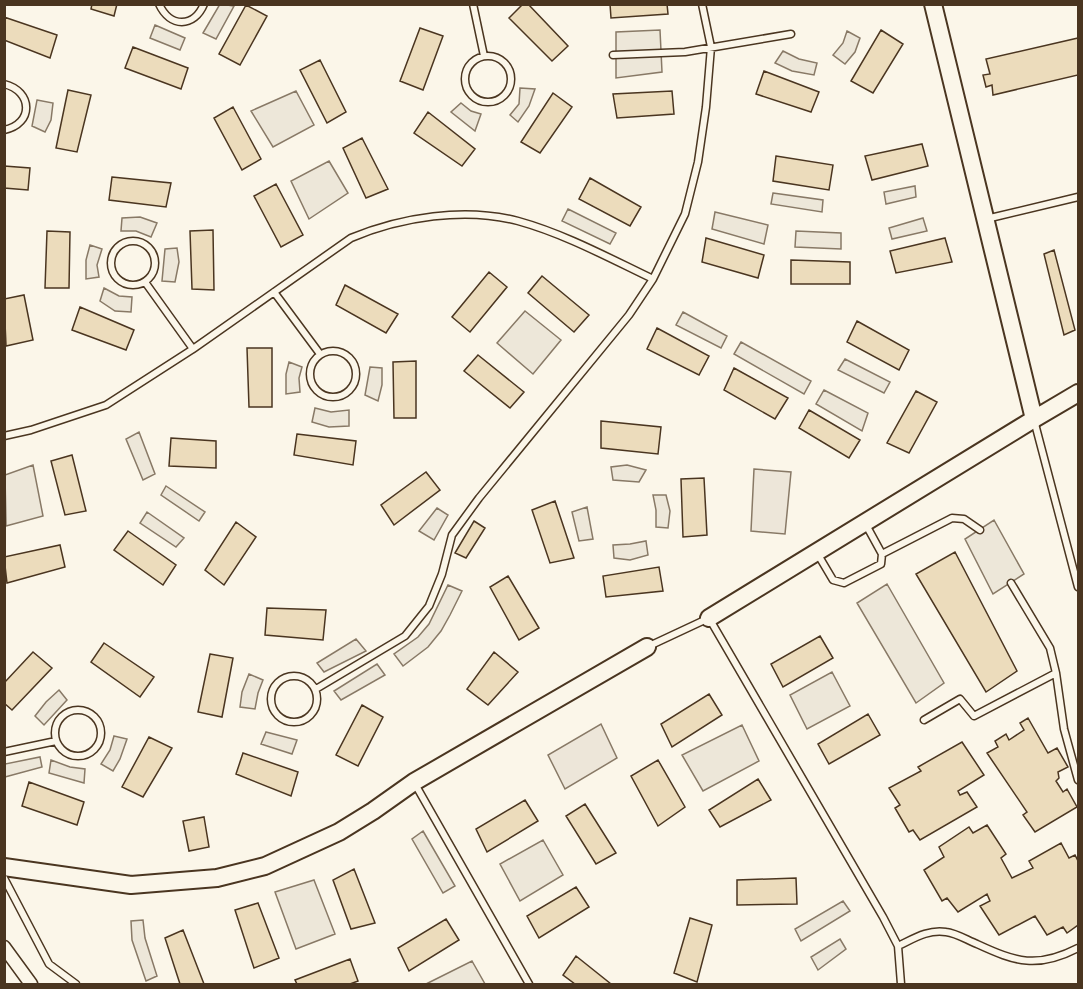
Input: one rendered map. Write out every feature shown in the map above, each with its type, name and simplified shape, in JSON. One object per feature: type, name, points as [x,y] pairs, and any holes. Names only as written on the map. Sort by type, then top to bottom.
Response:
[{"type":"street","points":[[933,4],[1034,419]]},
{"type":"street","points":[[709,618],[1078,393]]},
{"type":"street","points":[[4,867],[131,885],[217,878],[265,866],[339,832],[414,782],[647,647]]},
{"type":"street","points":[[5,949],[31,984]]},
{"type":"lane","points":[[159,4],[170,18],[182,22],[193,20],[200,14],[204,4]]},
{"type":"lane","points":[[473,4],[484,56]]},
{"type":"lane","points":[[316,689],[405,636],[429,606],[442,573],[452,535],[629,315],[653,279],[685,214],[700,151],[711,47],[702,4]]},
{"type":"lane","points":[[613,55],[685,52],[791,34]]},
{"type":"lane","points":[[484,56],[495,57],[504,62],[512,78],[506,95],[496,101],[483,102],[474,98],[465,82],[469,67],[474,61],[484,56]]},
{"type":"lane","points":[[4,84],[14,86],[20,91],[27,109],[23,120],[16,126],[4,130]]},
{"type":"lane","points":[[985,219],[1078,197]]},
{"type":"lane","points":[[4,436],[106,405],[193,349],[351,238],[370,230],[418,219],[470,215],[496,216],[542,229],[653,279]]},
{"type":"lane","points":[[136,240],[144,243],[150,249],[154,256],[155,266],[152,275],[145,282],[126,285],[112,272],[111,255],[119,245],[126,241],[136,240]]},
{"type":"lane","points":[[145,282],[193,349]]},
{"type":"lane","points":[[274,292],[320,354]]},
{"type":"lane","points":[[332,350],[340,351],[354,364],[356,374],[354,383],[340,396],[332,397],[322,394],[314,388],[310,380],[310,368],[320,354],[332,350]]},
{"type":"lane","points":[[1034,419],[1078,587]]},
{"type":"lane","points":[[882,554],[952,518],[964,519],[980,530]]},
{"type":"lane","points":[[816,552],[833,580],[844,583],[881,564],[882,554],[865,522]]},
{"type":"lane","points":[[1011,584],[1050,648],[1064,729],[1078,780]]},
{"type":"lane","points":[[647,647],[709,618],[883,917],[897,946],[901,984]]},
{"type":"lane","points":[[924,720],[960,699],[974,717],[1056,673]]},
{"type":"lane","points":[[298,675],[308,680],[316,689],[318,699],[316,707],[303,721],[284,720],[276,714],[271,705],[273,688],[278,681],[287,676],[298,675]]},
{"type":"lane","points":[[74,711],[92,715],[101,730],[99,742],[95,748],[79,756],[61,749],[56,741],[55,729],[60,718],[74,711]]},
{"type":"lane","points":[[4,753],[56,741]]},
{"type":"lane","points":[[414,782],[529,984]]},
{"type":"lane","points":[[4,878],[49,964],[76,984]]},
{"type":"lane","points":[[897,946],[922,934],[947,932],[1018,961],[1035,962],[1050,959],[1078,948]]},
{"type":"shaded area","points":[[220,4],[234,6],[216,39],[203,33]]},
{"type":"shaded area","points":[[155,25],[185,38],[180,50],[150,38]]},
{"type":"shaded area","points":[[660,30],[662,72],[616,78],[616,32]]},
{"type":"shaded area","points":[[847,31],[860,38],[855,52],[845,64],[833,55],[843,43]]},
{"type":"shaded area","points":[[783,51],[799,59],[817,63],[814,75],[792,71],[775,63]]},
{"type":"shaded area","points":[[520,88],[535,89],[529,106],[518,122],[510,115],[519,104]]},
{"type":"shaded area","points":[[296,91],[314,125],[273,147],[251,111]]},
{"type":"shaded area","points":[[37,100],[53,103],[51,120],[45,132],[32,126]]},
{"type":"shaded area","points":[[461,103],[471,111],[481,114],[475,131],[451,112]]},
{"type":"shaded area","points":[[329,161],[348,193],[309,219],[291,181]]},
{"type":"shaded area","points":[[915,186],[916,197],[886,204],[884,192]]},
{"type":"shaded area","points":[[773,193],[823,200],[822,212],[771,204]]},
{"type":"shaded area","points":[[568,209],[616,233],[610,244],[562,221]]},
{"type":"shaded area","points":[[715,212],[768,225],[764,244],[712,229]]},
{"type":"shaded area","points":[[140,217],[157,223],[151,237],[136,231],[121,231],[122,218]]},
{"type":"shaded area","points":[[923,218],[927,231],[892,239],[889,228]]},
{"type":"shaded area","points":[[796,231],[841,233],[841,249],[795,247]]},
{"type":"shaded area","points":[[90,245],[102,249],[97,265],[99,277],[86,279],[86,260]]},
{"type":"shaded area","points":[[177,248],[179,262],[175,282],[162,281],[165,249]]},
{"type":"shaded area","points":[[104,288],[119,296],[132,297],[131,312],[115,311],[100,301]]},
{"type":"shaded area","points":[[525,311],[561,340],[533,374],[497,343]]},
{"type":"shaded area","points":[[683,312],[727,336],[721,348],[676,325]]},
{"type":"shaded area","points":[[741,342],[811,381],[804,394],[734,354]]},
{"type":"shaded area","points":[[845,359],[890,382],[884,393],[838,370]]},
{"type":"shaded area","points":[[289,362],[302,367],[299,378],[300,392],[286,394],[286,374]]},
{"type":"shaded area","points":[[370,367],[382,368],[382,385],[378,401],[365,395]]},
{"type":"shaded area","points":[[824,390],[868,413],[862,431],[816,404]]},
{"type":"shaded area","points":[[315,408],[331,412],[349,410],[349,426],[329,427],[312,422]]},
{"type":"shaded area","points":[[139,432],[155,474],[143,480],[126,439]]},
{"type":"shaded area","points":[[33,465],[43,516],[6,526],[5,475]]},
{"type":"shaded area","points":[[627,465],[646,470],[639,482],[613,480],[611,467]]},
{"type":"shaded area","points":[[754,469],[791,472],[785,534],[751,531]]},
{"type":"shaded area","points":[[166,486],[205,512],[199,521],[161,495]]},
{"type":"shaded area","points":[[653,495],[666,495],[670,511],[668,528],[656,527]]},
{"type":"shaded area","points":[[587,507],[593,539],[579,541],[572,512]]},
{"type":"shaded area","points":[[437,508],[448,515],[434,540],[419,531]]},
{"type":"shaded area","points":[[147,512],[184,538],[176,547],[140,523]]},
{"type":"shaded area","points":[[994,520],[1024,574],[993,594],[965,539]]},
{"type":"shaded area","points":[[646,541],[648,555],[630,560],[614,558],[613,545]]},
{"type":"shaded area","points":[[887,584],[944,683],[916,703],[857,603]]},
{"type":"shaded area","points":[[448,585],[462,591],[450,615],[428,647],[403,666],[394,654],[418,637],[429,624]]},
{"type":"shaded area","points":[[356,639],[366,651],[324,672],[317,663]]},
{"type":"shaded area","points":[[377,664],[385,675],[341,700],[334,691]]},
{"type":"shaded area","points":[[832,672],[850,706],[807,729],[790,695]]},
{"type":"shaded area","points":[[249,674],[263,680],[255,709],[240,707],[242,692]]},
{"type":"shaded area","points":[[59,690],[67,700],[44,725],[35,716]]},
{"type":"shaded area","points":[[601,724],[617,758],[565,789],[548,755]]},
{"type":"shaded area","points":[[742,725],[759,761],[703,791],[682,755]]},
{"type":"shaded area","points":[[266,732],[297,740],[292,754],[261,744]]},
{"type":"shaded area","points":[[114,736],[127,739],[113,771],[101,764],[110,750]]},
{"type":"shaded area","points":[[40,757],[42,767],[5,777],[5,764]]},
{"type":"shaded area","points":[[51,760],[70,767],[85,769],[84,783],[49,773]]},
{"type":"shaded area","points":[[423,831],[455,886],[443,893],[412,839]]},
{"type":"shaded area","points":[[543,840],[563,875],[520,901],[500,864]]},
{"type":"shaded area","points":[[314,880],[335,934],[296,949],[275,892]]},
{"type":"shaded area","points":[[843,901],[850,911],[801,941],[795,929]]},
{"type":"shaded area","points":[[143,920],[145,938],[157,976],[146,981],[132,940],[131,921]]},
{"type":"shaded area","points":[[840,939],[846,949],[818,970],[811,957]]},
{"type":"shaded area","points":[[472,961],[485,984],[426,984]]},
{"type":"building","points":[[92,4],[117,4],[114,16],[91,9]]},
{"type":"building","points":[[523,4],[528,4],[568,46],[552,61],[509,18]]},
{"type":"building","points":[[610,4],[667,4],[668,14],[611,18]]},
{"type":"building","points":[[246,5],[267,16],[240,65],[219,54]]},
{"type":"building","points":[[4,17],[57,35],[50,58],[4,40]]},
{"type":"building","points":[[420,28],[443,36],[423,90],[400,81]]},
{"type":"building","points":[[881,30],[903,44],[873,93],[851,81]]},
{"type":"building","points":[[1078,38],[1078,75],[993,95],[992,85],[986,87],[983,75],[990,74],[986,59]]},
{"type":"building","points":[[133,47],[188,68],[181,89],[125,68]]},
{"type":"building","points":[[320,60],[346,112],[327,123],[300,70]]},
{"type":"building","points":[[764,71],[819,92],[811,112],[756,94]]},
{"type":"building","points":[[68,90],[91,95],[77,152],[56,148]]},
{"type":"building","points":[[672,91],[674,114],[617,118],[613,94]]},
{"type":"building","points":[[553,93],[572,107],[540,153],[521,142]]},
{"type":"building","points":[[233,107],[261,159],[242,170],[214,118]]},
{"type":"building","points":[[428,112],[475,149],[462,166],[414,133]]},
{"type":"building","points":[[362,138],[388,189],[366,198],[343,148]]},
{"type":"building","points":[[922,144],[928,166],[872,180],[865,156]]},
{"type":"building","points":[[776,156],[833,165],[829,190],[773,181]]},
{"type":"building","points":[[4,166],[30,168],[28,190],[4,188]]},
{"type":"building","points":[[112,177],[171,183],[166,207],[109,200]]},
{"type":"building","points":[[590,178],[641,207],[630,226],[579,199]]},
{"type":"building","points":[[276,184],[303,235],[281,247],[254,196]]},
{"type":"building","points":[[213,230],[214,290],[192,289],[190,231]]},
{"type":"building","points":[[47,231],[70,232],[69,288],[45,288]]},
{"type":"building","points":[[706,238],[764,255],[758,278],[702,262]]},
{"type":"building","points":[[945,238],[952,262],[896,273],[890,251]]},
{"type":"building","points":[[1054,250],[1075,330],[1064,335],[1044,254]]},
{"type":"building","points":[[791,260],[850,262],[850,284],[791,284]]},
{"type":"building","points":[[489,272],[507,287],[470,332],[452,317]]},
{"type":"building","points":[[542,276],[589,315],[574,332],[528,293]]},
{"type":"building","points":[[345,285],[398,314],[386,333],[336,305]]},
{"type":"building","points":[[24,295],[33,340],[6,346],[4,299]]},
{"type":"building","points":[[80,307],[134,330],[126,350],[72,330]]},
{"type":"building","points":[[857,321],[909,350],[899,370],[847,342]]},
{"type":"building","points":[[657,328],[709,356],[699,375],[647,349]]},
{"type":"building","points":[[247,348],[272,348],[272,407],[249,407]]},
{"type":"building","points":[[478,355],[524,392],[510,408],[464,371]]},
{"type":"building","points":[[416,361],[416,418],[394,418],[393,362]]},
{"type":"building","points":[[734,368],[788,398],[775,419],[724,390]]},
{"type":"building","points":[[916,391],[937,402],[909,453],[887,443]]},
{"type":"building","points":[[809,410],[860,440],[849,458],[799,428]]},
{"type":"building","points":[[601,421],[661,427],[658,454],[601,448]]},
{"type":"building","points":[[297,434],[356,441],[353,465],[294,455]]},
{"type":"building","points":[[171,438],[216,441],[216,468],[169,466]]},
{"type":"building","points":[[72,455],[86,511],[65,515],[51,461]]},
{"type":"building","points":[[426,472],[440,490],[394,525],[381,505]]},
{"type":"building","points":[[704,478],[707,535],[683,537],[681,479]]},
{"type":"building","points":[[555,501],[574,558],[550,563],[532,510]]},
{"type":"building","points":[[474,521],[485,528],[466,558],[455,553]]},
{"type":"building","points":[[236,522],[256,537],[224,585],[205,570]]},
{"type":"building","points":[[128,531],[176,565],[163,585],[114,550]]},
{"type":"building","points":[[60,545],[65,567],[7,583],[4,557]]},
{"type":"building","points":[[955,552],[1017,671],[986,692],[916,574]]},
{"type":"building","points":[[659,567],[663,591],[606,597],[603,576]]},
{"type":"building","points":[[508,576],[539,628],[519,640],[490,587]]},
{"type":"building","points":[[267,608],[326,610],[323,640],[265,635]]},
{"type":"building","points":[[820,636],[833,658],[783,687],[771,664]]},
{"type":"building","points":[[104,643],[154,677],[140,697],[91,662]]},
{"type":"building","points":[[33,652],[52,668],[12,710],[4,703],[4,683]]},
{"type":"building","points":[[494,652],[518,672],[488,705],[467,689]]},
{"type":"building","points":[[210,654],[233,658],[222,717],[198,712]]},
{"type":"building","points":[[709,694],[722,715],[672,747],[661,724]]},
{"type":"building","points":[[362,705],[383,717],[358,766],[336,755]]},
{"type":"building","points":[[868,714],[880,735],[829,764],[818,744]]},
{"type":"building","points":[[1028,718],[1048,753],[1057,748],[1068,767],[1058,772],[1059,778],[1056,781],[1063,792],[1067,789],[1077,807],[1035,832],[1023,815],[1027,812],[987,753],[998,747],[995,741],[1006,734],[1009,740],[1024,730],[1020,723]]},
{"type":"building","points":[[149,737],[172,748],[143,797],[122,787]]},
{"type":"building","points":[[962,742],[984,775],[958,791],[960,795],[967,792],[977,807],[920,840],[913,830],[909,832],[895,808],[900,805],[889,788],[921,771],[918,767]]},
{"type":"building","points":[[243,753],[298,772],[291,796],[236,774]]},
{"type":"building","points":[[658,760],[685,807],[658,826],[631,776]]},
{"type":"building","points":[[758,779],[771,800],[720,827],[709,810]]},
{"type":"building","points":[[29,782],[84,802],[77,825],[22,806]]},
{"type":"building","points":[[525,800],[538,821],[487,852],[476,829]]},
{"type":"building","points":[[585,804],[616,853],[596,864],[566,816]]},
{"type":"building","points":[[204,817],[209,847],[189,851],[183,821]]},
{"type":"building","points":[[987,825],[1006,854],[1001,858],[1012,878],[1033,868],[1029,861],[1061,843],[1069,858],[1075,855],[1078,861],[1078,925],[1067,933],[1063,927],[1047,935],[1035,916],[999,935],[980,906],[990,901],[987,894],[958,912],[947,898],[942,901],[924,870],[944,857],[939,847],[969,827],[973,833]]},
{"type":"building","points":[[354,869],[375,923],[351,929],[333,880]]},
{"type":"building","points":[[796,878],[797,904],[737,905],[737,880]]},
{"type":"building","points":[[576,887],[589,907],[539,938],[527,916]]},
{"type":"building","points":[[258,903],[279,958],[254,968],[235,910]]},
{"type":"building","points":[[690,918],[712,925],[697,982],[674,973]]},
{"type":"building","points":[[446,919],[459,940],[409,971],[398,948]]},
{"type":"building","points":[[183,930],[204,984],[180,984],[165,938]]},
{"type":"building","points":[[576,956],[611,984],[575,984],[563,975]]},
{"type":"building","points":[[350,959],[358,981],[350,984],[297,984],[295,980]]}]
